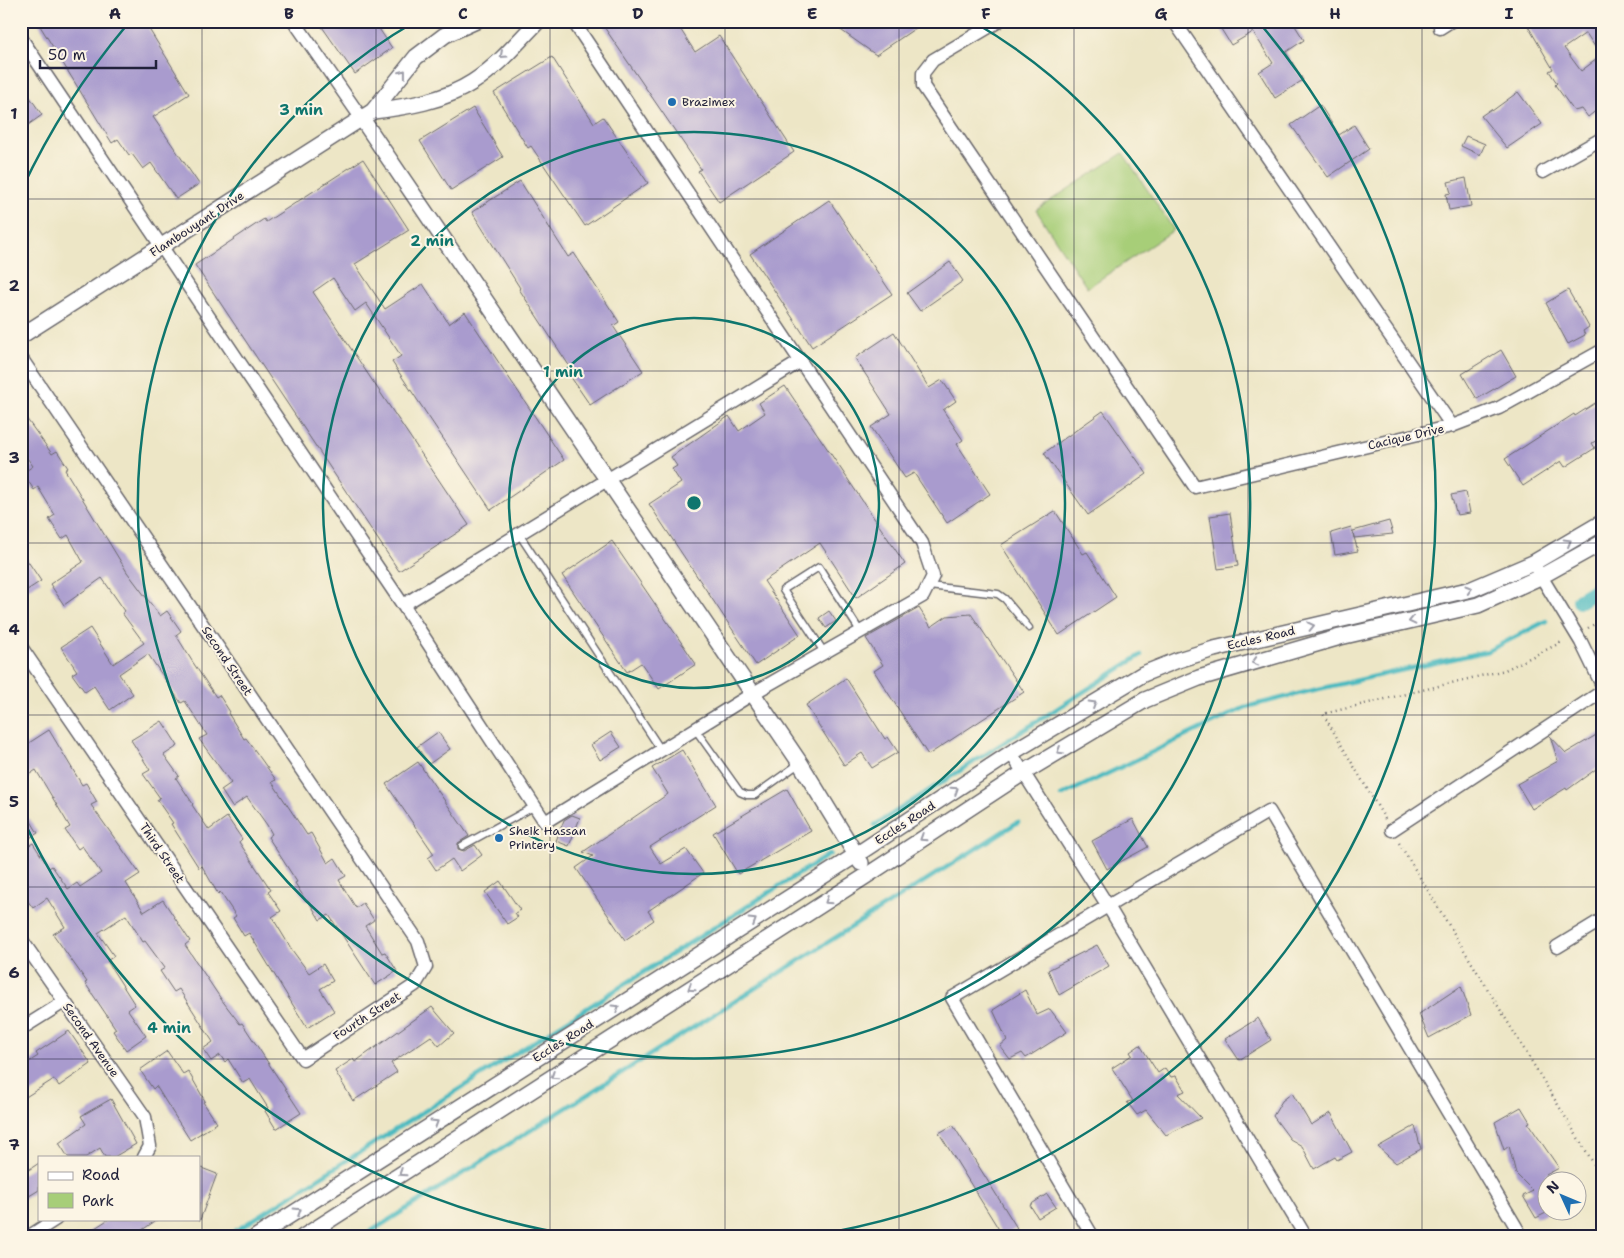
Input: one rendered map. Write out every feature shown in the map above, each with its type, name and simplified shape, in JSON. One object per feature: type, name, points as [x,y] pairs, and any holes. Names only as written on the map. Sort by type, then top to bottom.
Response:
[{"type":"street","points":[[294,21],[367,115],[607,480],[800,763],[869,874]]},
{"type":"street","points":[[367,115],[416,57],[445,35],[476,21]]},
{"type":"street","points":[[367,115],[439,98],[473,82],[538,21]]},
{"type":"street","points":[[21,38],[403,605],[545,822],[752,694],[860,630],[923,596],[933,576],[922,543],[573,21]]},
{"type":"street","name":"Cacique Drive","points":[[998,21],[933,60],[923,73],[923,86],[1195,487],[1452,426],[1499,408],[1603,350]]},
{"type":"street","points":[[1174,21],[1452,426]]},
{"type":"street","points":[[1440,28],[1451,21]]},
{"type":"street","name":"Flambouyant Drive","points":[[21,336],[162,248],[367,115]]},
{"type":"street","points":[[1543,172],[1603,138]]},
{"type":"street","name":"Second Street","points":[[21,358],[418,942],[426,967]]},
{"type":"street","points":[[403,605],[801,361]]},
{"type":"street","name":"Eccles Road","points":[[256,1237],[856,855],[1011,754],[1143,674],[1178,660],[1214,649],[1472,589],[1533,563],[1603,522]]},
{"type":"street","name":"Eccles Road","points":[[302,1237],[869,874],[1023,773],[1145,700],[1199,678],[1340,637],[1478,605],[1540,577],[1603,542]]},
{"type":"street","points":[[1392,830],[1603,689],[1576,635],[1533,563]]},
{"type":"street","name":"Third Street","points":[[21,647],[303,1059]]},
{"type":"street","points":[[1011,754],[1108,906],[1306,1237]]},
{"type":"street","points":[[1093,1237],[952,998],[1269,811],[1522,1237]]},
{"type":"street","points":[[1557,947],[1603,919]]},
{"type":"street","name":"Second Avenue","points":[[21,939],[145,1117],[147,1152]]},
{"type":"street","name":"Fourth Street","points":[[303,1059],[415,985],[426,967]]},
{"type":"street","points":[[21,1029],[64,1002]]},
{"type":"street","points":[[28,1237],[54,1220]]},
{"type":"lane","points":[[519,534],[661,750]]},
{"type":"lane","points":[[824,652],[783,590],[819,567],[860,630]]},
{"type":"lane","points":[[929,586],[998,594],[1005,599],[1029,628]]},
{"type":"lane","points":[[694,729],[740,792],[747,795],[754,795],[800,763]]},
{"type":"lane","points":[[462,846],[535,806]]},
{"type":"path","points":[[1576,635],[1505,670],[1323,714],[1603,1179]]},
{"type":"green space","points":[[1123,153],[1174,230],[1087,288],[1036,210]]},
{"type":"building","points":[[37,21],[144,21],[189,94],[153,117],[199,184],[176,199],[151,163],[143,169],[132,154],[129,155],[118,139],[112,143]]},
{"type":"building","points":[[318,21],[374,21],[392,48],[355,74]]},
{"type":"building","points":[[600,21],[675,21],[695,52],[719,36],[794,152],[719,202],[698,171],[701,169]]},
{"type":"building","points":[[828,21],[926,21],[876,55]]},
{"type":"building","points":[[1216,21],[1292,21],[1304,40],[1286,52],[1303,80],[1275,98],[1259,72],[1273,63],[1253,32],[1231,45]]},
{"type":"building","points":[[1525,21],[1603,21],[1603,105],[1588,117],[1582,109],[1574,111],[1555,85],[1557,83],[1549,71],[1553,69]],"holes":[[[1586,33],[1601,56],[1581,71],[1564,48]]]},
{"type":"building","points":[[552,57],[594,123],[603,117],[648,183],[585,226],[531,146],[528,148],[494,93]]},
{"type":"building","points":[[21,84],[42,115],[21,130]]},
{"type":"building","points":[[1518,92],[1542,124],[1507,148],[1481,116],[1491,109],[1492,111]]},
{"type":"building","points":[[1320,105],[1339,135],[1354,125],[1369,149],[1328,177],[1291,125]]},
{"type":"building","points":[[473,108],[503,157],[451,190],[420,141]]},
{"type":"building","points":[[1466,136],[1485,144],[1480,155],[1461,146]]},
{"type":"building","points":[[363,159],[409,230],[355,264],[385,309],[423,284],[449,324],[465,312],[564,460],[491,510],[392,362],[401,356],[366,303],[355,311],[333,278],[313,292],[469,525],[399,571],[195,265],[264,219],[266,222]]},
{"type":"building","points":[[1466,178],[1471,206],[1449,210],[1446,194],[1451,193],[1448,182]]},
{"type":"building","points":[[520,181],[568,257],[574,253],[619,322],[613,326],[643,371],[590,405],[566,370],[570,367],[472,212]]},
{"type":"building","points":[[829,200],[892,294],[812,347],[750,254]]},
{"type":"building","points":[[950,262],[963,281],[920,311],[907,293]]},
{"type":"building","points":[[1568,290],[1589,327],[1583,331],[1585,335],[1568,344],[1546,303]]},
{"type":"building","points":[[894,332],[929,388],[942,380],[956,401],[943,410],[963,440],[957,444],[990,494],[947,523],[914,473],[905,478],[871,427],[891,414],[855,358]]},
{"type":"building","points":[[1501,350],[1516,376],[1477,399],[1462,374]]},
{"type":"building","points":[[785,386],[905,564],[856,598],[820,543],[764,581],[800,635],[756,665],[649,504],[681,483],[672,469],[677,466],[671,457],[729,416],[739,431],[765,413],[759,403]]},
{"type":"building","points":[[1603,398],[1603,437],[1592,443],[1595,448],[1565,467],[1561,461],[1523,486],[1505,459],[1574,414],[1575,416]]},
{"type":"building","points":[[21,411],[52,454],[57,451],[68,468],[65,470],[127,572],[160,616],[167,611],[181,631],[176,635],[192,661],[216,697],[219,695],[244,739],[246,738],[276,780],[272,782],[307,835],[311,833],[328,863],[335,858],[346,876],[339,880],[356,908],[363,903],[374,920],[365,926],[382,953],[385,952],[397,971],[375,985],[329,915],[320,920],[308,900],[306,901],[295,883],[297,882],[268,837],[272,834],[267,825],[247,797],[232,807],[221,790],[231,783],[199,739],[207,735],[185,701],[181,703],[148,654],[119,674],[133,694],[110,710],[94,686],[85,692],[72,674],[77,671],[61,647],[90,628],[113,664],[144,643],[122,613],[125,611],[102,578],[64,605],[50,584],[83,562],[68,535],[62,539],[49,519],[55,515],[38,487],[34,490],[23,473],[33,466],[21,450]]},
{"type":"building","points":[[1103,411],[1147,474],[1088,515],[1044,453]]},
{"type":"building","points":[[1466,492],[1470,513],[1457,515],[1451,495]]},
{"type":"building","points":[[1055,511],[1083,554],[1087,552],[1116,597],[1059,635],[1001,545]]},
{"type":"building","points":[[1230,513],[1238,566],[1218,569],[1210,516]]},
{"type":"building","points":[[1389,521],[1393,534],[1354,538],[1353,531]]},
{"type":"building","points":[[1351,527],[1358,551],[1335,555],[1331,533]]},
{"type":"building","points":[[612,541],[696,664],[659,689],[641,663],[627,672],[562,575]]},
{"type":"building","points":[[21,551],[41,581],[21,594]]},
{"type":"building","points":[[919,608],[931,627],[947,616],[971,614],[1024,692],[928,755],[874,671],[883,665],[866,638]]},
{"type":"building","points":[[829,611],[836,621],[826,628],[819,618]]},
{"type":"building","points":[[846,678],[885,739],[888,737],[898,752],[872,768],[862,753],[844,765],[806,705]]},
{"type":"building","points":[[162,721],[178,746],[164,755],[179,776],[176,778],[192,805],[209,830],[227,817],[242,839],[239,842],[271,890],[268,892],[281,911],[272,917],[292,950],[309,973],[323,964],[333,981],[320,989],[334,1011],[307,1028],[249,933],[244,936],[233,918],[236,916],[220,892],[218,894],[202,866],[199,868],[171,824],[173,823],[157,800],[160,798],[143,774],[150,770],[131,740]]},
{"type":"building","points":[[49,730],[82,785],[86,783],[97,802],[91,805],[140,874],[126,883],[144,912],[163,900],[190,941],[185,945],[221,999],[240,1024],[242,1023],[301,1113],[276,1129],[265,1111],[268,1108],[250,1079],[243,1083],[228,1059],[225,1062],[220,1055],[211,1061],[203,1049],[213,1042],[179,989],[174,992],[160,971],[165,968],[145,941],[143,942],[126,915],[98,933],[114,956],[107,961],[135,1005],[128,1010],[146,1036],[126,1050],[113,1031],[116,1029],[85,983],[87,982],[53,934],[65,927],[47,898],[33,908],[21,892],[21,850],[33,843],[49,868],[52,866],[68,889],[77,883],[80,887],[101,873],[82,846],[78,849],[65,830],[70,827],[36,770],[27,776],[21,767],[21,748]]},
{"type":"building","points":[[1603,731],[1603,764],[1567,790],[1566,788],[1532,809],[1517,784],[1558,761],[1550,736],[1566,753]]},
{"type":"building","points":[[438,732],[450,749],[429,764],[417,747]]},
{"type":"building","points":[[611,732],[621,747],[600,760],[591,745]]},
{"type":"building","points":[[682,750],[716,805],[650,847],[661,864],[686,849],[703,873],[648,911],[654,920],[625,940],[576,868],[593,856],[583,852],[668,794],[652,768]]},
{"type":"building","points":[[418,762],[469,836],[458,843],[458,849],[464,851],[475,845],[482,855],[460,871],[452,859],[436,870],[428,858],[434,854],[386,784]]},
{"type":"building","points":[[787,789],[811,831],[738,874],[713,833]]},
{"type":"building","points":[[572,815],[580,818],[569,846],[556,841],[564,820]]},
{"type":"building","points":[[29,818],[38,833],[21,843],[21,824]]},
{"type":"building","points":[[1133,819],[1148,847],[1107,869],[1092,841]]},
{"type":"building","points":[[500,881],[520,910],[515,913],[518,917],[507,924],[485,892]]},
{"type":"building","points":[[1097,945],[1109,966],[1059,995],[1048,970]]},
{"type":"building","points":[[1461,986],[1471,1015],[1429,1038],[1419,1014]]},
{"type":"building","points":[[1025,990],[1037,1015],[1050,1009],[1067,1032],[1026,1058],[1022,1053],[1010,1059],[1000,1046],[1007,1040],[993,1010]]},
{"type":"building","points":[[432,1007],[454,1033],[439,1046],[431,1036],[391,1063],[397,1072],[353,1101],[335,1071],[353,1059],[355,1062]]},
{"type":"building","points":[[1258,1018],[1271,1040],[1239,1060],[1225,1039]]},
{"type":"building","points":[[69,1031],[91,1064],[59,1086],[54,1079],[21,1100],[21,1067],[38,1056],[36,1053]]},
{"type":"building","points":[[1140,1045],[1158,1073],[1165,1068],[1171,1077],[1176,1076],[1185,1091],[1178,1094],[1201,1118],[1166,1135],[1146,1110],[1137,1115],[1127,1102],[1133,1101],[1112,1068],[1132,1055],[1130,1052]]},
{"type":"building","points":[[167,1051],[183,1074],[188,1071],[205,1101],[203,1102],[217,1123],[190,1140],[156,1086],[153,1089],[140,1070]]},
{"type":"building","points":[[1292,1093],[1311,1125],[1331,1113],[1352,1152],[1337,1160],[1335,1157],[1314,1169],[1302,1146],[1290,1139],[1273,1116],[1282,1101]]},
{"type":"building","points":[[111,1099],[136,1144],[116,1156],[104,1156],[100,1148],[88,1156],[67,1156],[59,1143],[86,1124],[81,1116]]},
{"type":"building","points":[[1521,1107],[1530,1122],[1528,1123],[1559,1168],[1555,1170],[1536,1170],[1536,1218],[1523,1196],[1533,1191],[1516,1174],[1509,1146],[1504,1150],[1495,1122]]},
{"type":"building","points":[[953,1125],[1017,1228],[1003,1236],[939,1133]]},
{"type":"building","points":[[1415,1126],[1421,1149],[1396,1163],[1378,1147]]},
{"type":"building","points":[[38,1164],[38,1191],[21,1201],[21,1175]]},
{"type":"building","points":[[200,1167],[217,1174],[200,1220]]},
{"type":"building","points":[[1047,1194],[1056,1207],[1038,1218],[1030,1205]]},
{"type":"building","points":[[107,1220],[157,1220],[132,1237],[81,1237]]},
{"type":"waterway","points":[[1580,600],[1603,586]]},
{"type":"waterway","points":[[1061,796],[1246,707],[1488,651],[1546,621]]},
{"type":"waterway","points":[[875,825],[1141,655]]},
{"type":"waterway","points":[[362,1237],[1018,822]]},
{"type":"waterway","points":[[226,1237],[830,854]]},
{"type":"place","name":"Brazimex","points":[[672,102]]},
{"type":"place","name":"Sheik Hassan Printery","points":[[499,838]]}]
